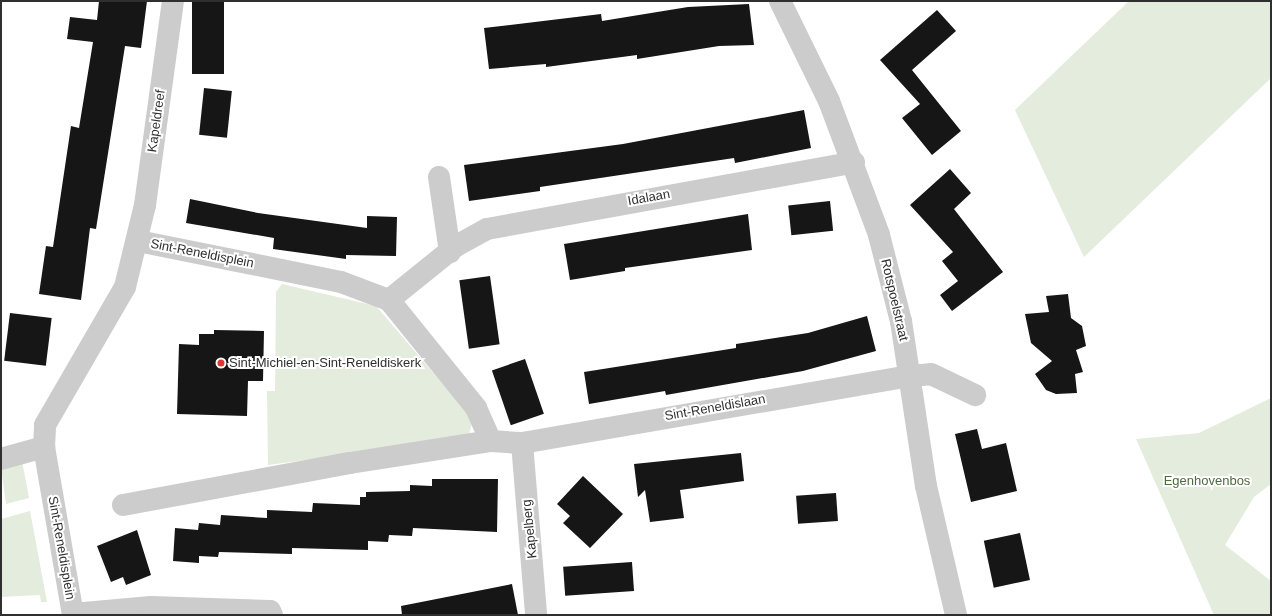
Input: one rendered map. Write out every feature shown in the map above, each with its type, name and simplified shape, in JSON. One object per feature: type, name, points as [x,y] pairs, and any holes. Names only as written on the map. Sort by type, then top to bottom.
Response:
[{"type":"street","name":"Kapeldreef","points":[[138,241],[173,1]]},
{"type":"street","name":"Rotspoelstraat","points":[[780,1],[803,43],[854,162],[890,278],[910,376],[926,486],[956,615]]},
{"type":"street","name":"Idalaan","points":[[389,300],[450,252],[487,229],[517,221],[854,162]]},
{"type":"street","points":[[439,177],[450,252]]},
{"type":"street","name":"Sint-Reneldisplein","points":[[73,614],[44,447],[45,425],[125,287],[138,241],[341,282],[389,300]]},
{"type":"street","points":[[389,300],[476,408],[491,441]]},
{"type":"street","name":"Sint-Reneldislaan","points":[[522,443],[910,376],[932,374],[975,395]]},
{"type":"street","points":[[123,505],[491,441],[522,443]]},
{"type":"street","name":"Kapelberg","points":[[522,443],[536,615]]},
{"type":"street","points":[[1,459],[44,447]]},
{"type":"street","points":[[73,614],[151,606],[270,611],[272,615]]},
{"type":"green space","points":[[1129,1],[1271,1],[1271,78],[1084,257],[1015,110]]},
{"type":"green space","points":[[282,284],[376,306],[473,419],[468,438],[268,465],[267,391],[275,391],[276,292]]},
{"type":"green space","name":"Egenhovenbos","points":[[1271,398],[1271,484],[1254,497],[1225,545],[1271,581],[1271,615],[1214,615],[1136,439],[1199,433]]},
{"type":"green space","points":[[22,461],[29,498],[6,504],[1,467]]},
{"type":"green space","points":[[30,511],[47,602],[41,602],[40,595],[1,597],[1,519]]},
{"type":"building","points":[[99,1],[147,1],[141,48],[125,46],[96,229],[90,228],[81,300],[39,294],[46,246],[53,247],[71,126],[79,128],[93,42],[67,39],[70,17],[97,20]]},
{"type":"building","points":[[192,1],[224,1],[224,74],[192,74]]},
{"type":"building","points":[[749,4],[754,45],[719,46],[637,59],[637,55],[546,67],[546,64],[489,69],[484,28],[601,14],[602,21],[688,7]]},
{"type":"building","points":[[937,10],[956,31],[912,70],[961,131],[932,155],[902,118],[920,104],[880,60]]},
{"type":"building","points":[[204,88],[232,91],[227,138],[199,135]]},
{"type":"building","points":[[804,110],[811,148],[735,163],[734,158],[540,187],[540,191],[469,201],[464,165],[623,144]]},
{"type":"building","points":[[950,169],[971,193],[954,209],[1003,272],[952,311],[940,295],[958,281],[942,261],[953,252],[910,205]]},
{"type":"building","points":[[190,199],[258,213],[367,228],[367,216],[397,217],[396,256],[346,255],[346,259],[273,249],[274,238],[186,223]]},
{"type":"building","points":[[830,201],[833,231],[791,235],[788,205]]},
{"type":"building","points":[[748,214],[752,250],[625,268],[625,271],[570,280],[564,244]]},
{"type":"building","points":[[490,276],[500,344],[469,349],[459,280]]},
{"type":"building","points":[[1068,294],[1071,318],[1082,326],[1086,346],[1076,350],[1083,372],[1075,374],[1077,393],[1056,394],[1046,390],[1035,374],[1052,361],[1031,343],[1025,314],[1049,312],[1046,296]]},
{"type":"building","points":[[10,313],[52,318],[46,366],[4,361]]},
{"type":"building","points":[[867,316],[876,351],[803,371],[666,395],[665,391],[589,404],[584,372],[736,348],[736,344],[808,333]]},
{"type":"building","name":"Sint-Michiel-en-Sint-Reneldiskerk","points":[[214,330],[264,331],[263,381],[248,381],[247,416],[177,414],[179,344],[199,345],[199,334],[214,334]]},
{"type":"building","points":[[525,359],[544,414],[511,425],[492,370]]},
{"type":"building","points":[[977,429],[982,449],[1006,443],[1017,491],[971,502],[955,434]]},
{"type":"building","points":[[741,453],[744,481],[680,490],[684,518],[650,522],[645,490],[638,497],[634,464]]},
{"type":"building","points":[[583,476],[623,514],[590,548],[563,523],[570,516],[557,504]]},
{"type":"building","points":[[432,479],[498,479],[497,532],[413,528],[412,536],[389,535],[388,542],[368,541],[368,550],[292,548],[292,554],[219,552],[218,557],[199,556],[199,563],[173,561],[175,528],[198,530],[199,523],[220,525],[221,515],[267,518],[267,510],[312,512],[313,503],[360,505],[360,497],[366,497],[366,492],[410,491],[410,485],[432,486]]},
{"type":"building","points":[[836,493],[838,521],[798,524],[796,496]]},
{"type":"building","points":[[137,530],[151,575],[126,585],[123,577],[111,582],[97,546]]},
{"type":"building","points":[[1020,533],[1030,580],[994,588],[984,541]]},
{"type":"building","points":[[632,562],[634,591],[565,596],[563,567]]},
{"type":"building","points":[[512,584],[518,615],[402,615],[401,606]]},
{"type":"place","name":"Sint-Michiel-en-Sint-Reneldiskerk","points":[[221,363]]}]
